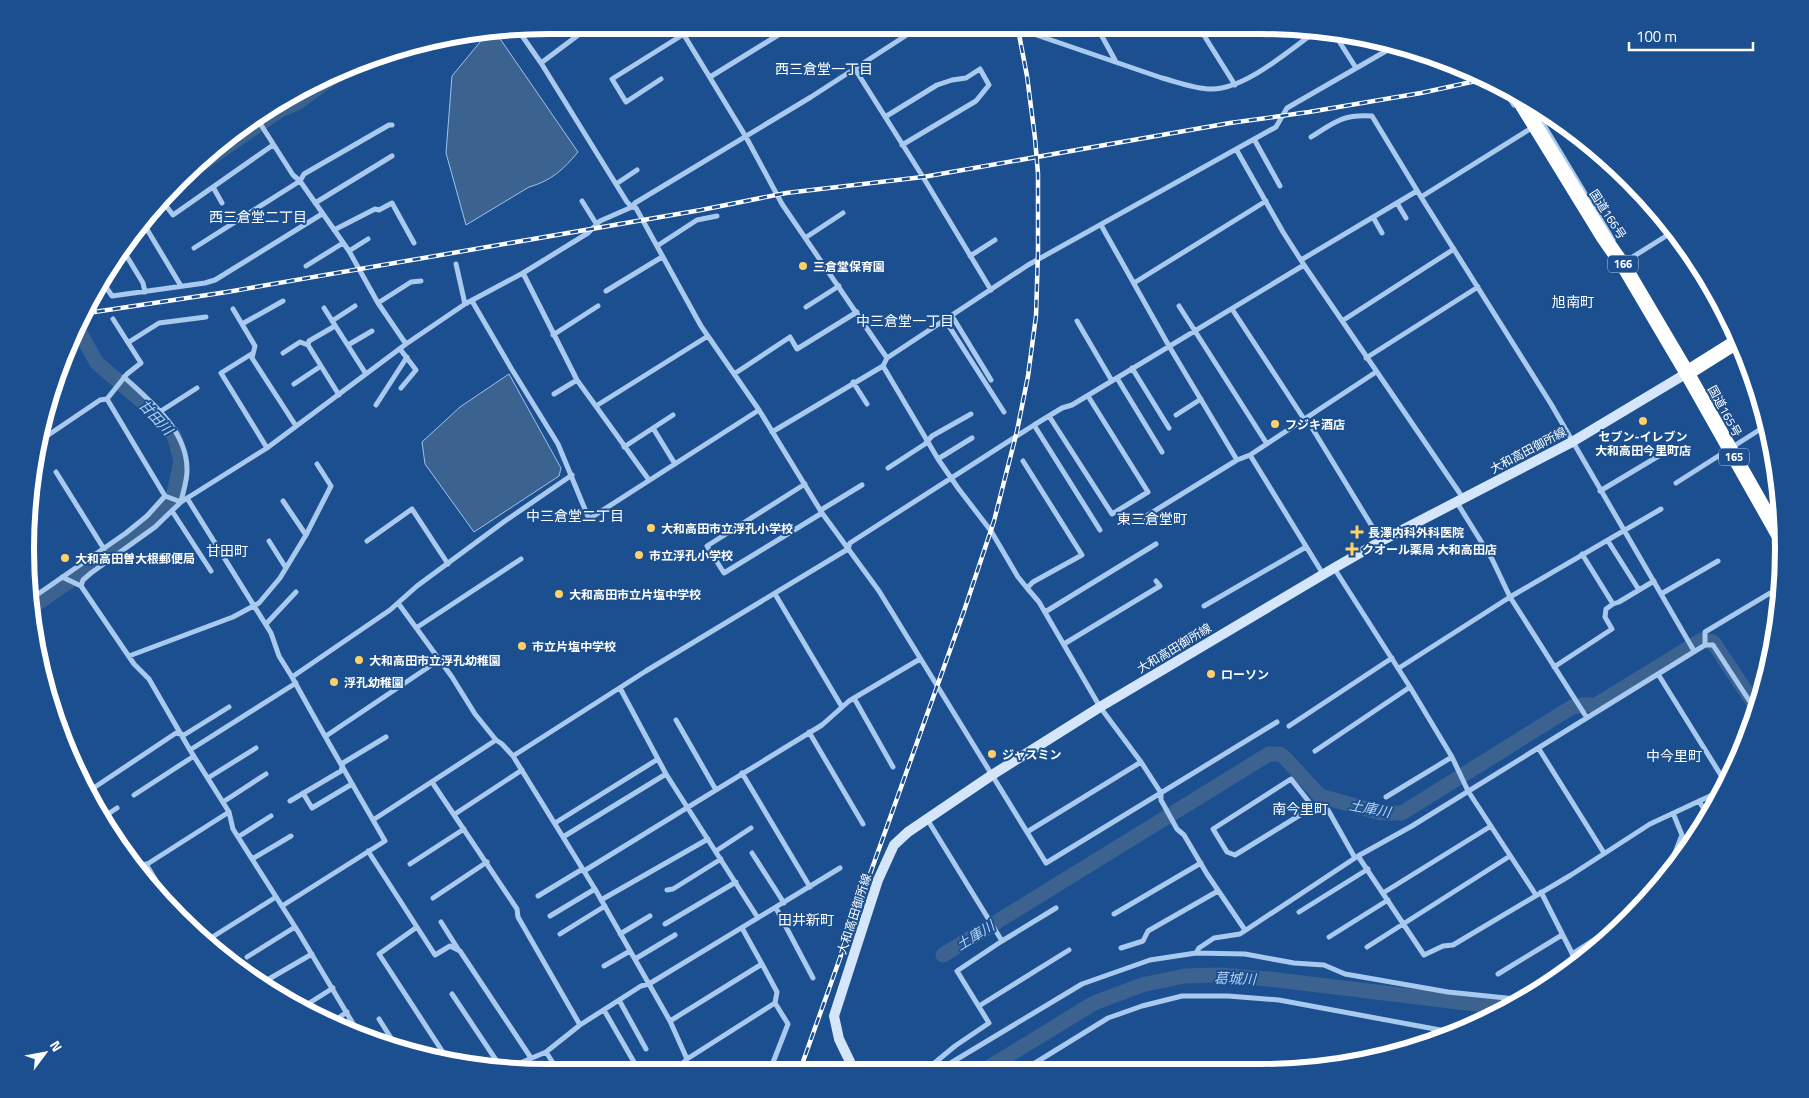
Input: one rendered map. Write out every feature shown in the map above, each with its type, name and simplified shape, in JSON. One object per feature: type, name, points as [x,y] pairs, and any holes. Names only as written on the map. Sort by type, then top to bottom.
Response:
[{"type":"highway","name":"国道166号","points":[[1518,105],[1622,264],[1687,373]]},
{"type":"highway","points":[[1687,373],[1733,344]]},
{"type":"highway","name":"国道165号","points":[[1687,373],[1774,528]]},
{"type":"main road","name":"大和高田御所線","points":[[851,1064],[839,1039],[834,1016],[878,880],[894,846],[908,832],[992,775],[1100,707],[1334,568],[1460,499],[1572,442],[1687,373]]},
{"type":"street","points":[[541,63],[580,34]]},
{"type":"street","points":[[661,79],[626,102],[612,79],[680,34]]},
{"type":"street","points":[[684,34],[746,137],[782,204],[887,358]]},
{"type":"street","points":[[710,77],[781,34]]},
{"type":"street","points":[[79,585],[83,580],[155,527],[181,502],[267,448],[406,344],[465,304],[523,273],[588,233],[600,221],[632,207],[635,203],[746,137],[910,34]]},
{"type":"street","points":[[1031,34],[1183,84],[1210,89],[1234,85],[1253,76],[1310,36]]},
{"type":"street","points":[[1100,34],[1115,61]]},
{"type":"street","points":[[1202,34],[1234,85]]},
{"type":"street","points":[[521,35],[616,184],[632,207],[636,208],[708,336],[759,410],[822,512],[878,591],[1046,863],[1277,722]]},
{"type":"street","points":[[1338,40],[1356,68]]},
{"type":"street","points":[[772,432],[853,382],[883,366],[887,358],[1028,264],[1276,127],[1288,108],[1388,50]]},
{"type":"street","points":[[854,69],[923,177],[991,290]]},
{"type":"street","points":[[884,117],[937,85],[966,78],[980,69],[989,85],[976,101],[902,146]]},
{"type":"street","points":[[1311,137],[1341,118],[1359,115],[1372,116],[1551,404],[1694,651]]},
{"type":"street","points":[[1540,117],[1611,235],[1622,264]]},
{"type":"street","points":[[1524,120],[1552,159]]},
{"type":"street","points":[[260,123],[273,145],[349,251],[378,303],[406,344]]},
{"type":"street","points":[[194,248],[300,181],[304,174],[389,124],[392,125]]},
{"type":"street","points":[[1421,197],[1530,129]]},
{"type":"street","points":[[1254,139],[1280,186]]},
{"type":"street","points":[[166,205],[173,215],[273,145]]},
{"type":"street","points":[[1236,149],[1303,263],[1460,499],[1510,597],[1587,718]]},
{"type":"street","points":[[315,204],[392,156]]},
{"type":"street","points":[[616,184],[637,170]]},
{"type":"street","points":[[213,187],[222,203]]},
{"type":"street","points":[[513,756],[620,688],[848,549],[850,544],[1034,425],[1088,396],[1232,309],[1417,191]]},
{"type":"street","points":[[582,201],[597,225]]},
{"type":"street","points":[[1134,283],[1266,201]]},
{"type":"street","points":[[334,230],[375,209],[379,210],[392,203],[414,243]]},
{"type":"street","points":[[1397,203],[1406,218]]},
{"type":"street","points":[[805,238],[844,212]]},
{"type":"street","points":[[106,287],[112,296],[205,283],[214,280],[322,214]]},
{"type":"street","points":[[657,246],[697,220],[717,216]]},
{"type":"street","points":[[1373,218],[1382,232]]},
{"type":"street","points":[[1101,225],[1169,346],[1237,460]]},
{"type":"street","points":[[146,228],[181,286]]},
{"type":"street","points":[[1622,264],[1669,234]]},
{"type":"street","points":[[349,251],[368,239]]},
{"type":"street","points":[[970,256],[995,240]]},
{"type":"street","points":[[306,266],[343,242]]},
{"type":"street","points":[[1598,243],[1622,264]]},
{"type":"street","points":[[1342,321],[1454,249]]},
{"type":"street","points":[[126,255],[143,283],[145,292]]},
{"type":"street","points":[[606,291],[662,257]]},
{"type":"street","points":[[456,264],[465,304]]},
{"type":"street","points":[[523,273],[553,335],[578,380],[649,480]]},
{"type":"street","points":[[378,303],[410,282],[421,281]]},
{"type":"street","points":[[806,307],[839,286]]},
{"type":"street","points":[[1366,358],[1478,287]]},
{"type":"street","points":[[242,324],[283,301]]},
{"type":"street","points":[[472,301],[558,444],[589,519],[759,410]]},
{"type":"street","points":[[308,345],[310,341],[355,306]]},
{"type":"street","points":[[553,335],[598,306]]},
{"type":"street","points":[[1179,306],[1267,444]]},
{"type":"street","points":[[324,308],[366,374]]},
{"type":"street","points":[[233,309],[255,346],[252,358],[296,426]]},
{"type":"street","points":[[1232,309],[1305,418],[1381,541]]},
{"type":"street","points":[[734,374],[790,337],[797,349],[857,312]]},
{"type":"street","points":[[952,316],[991,380]]},
{"type":"street","points":[[128,342],[159,323],[206,317]]},
{"type":"street","points":[[47,436],[100,400],[107,399],[124,377],[141,363],[113,319]]},
{"type":"street","points":[[945,320],[1004,412]]},
{"type":"street","points":[[1078,321],[1162,452]]},
{"type":"street","points":[[348,345],[372,330]]},
{"type":"street","points":[[596,406],[708,336]]},
{"type":"street","points":[[283,353],[300,342],[308,345],[339,394]]},
{"type":"street","points":[[400,349],[416,370],[401,388]]},
{"type":"street","points":[[253,353],[221,372],[267,448]]},
{"type":"street","points":[[376,405],[407,357]]},
{"type":"street","points":[[294,384],[321,366]]},
{"type":"street","points":[[883,366],[938,459],[991,531],[1018,577],[1039,602],[1100,707],[1142,762],[1161,794],[1161,800],[1177,829],[1184,835],[1218,891],[1245,930]]},
{"type":"street","points":[[1132,368],[1170,428]]},
{"type":"street","points":[[1143,518],[1237,460],[1250,455],[1376,372]]},
{"type":"street","points":[[124,377],[161,411],[177,434],[186,456],[187,472],[181,502]]},
{"type":"street","points":[[554,394],[578,380]]},
{"type":"street","points":[[853,382],[867,404]]},
{"type":"street","points":[[161,411],[197,388]]},
{"type":"street","points":[[1049,416],[1112,514],[1148,492],[1088,396]]},
{"type":"street","points":[[107,399],[165,496],[181,502]]},
{"type":"street","points":[[1176,415],[1201,399]]},
{"type":"street","points":[[888,468],[928,442],[932,436],[971,414]]},
{"type":"street","points":[[624,446],[673,416]]},
{"type":"street","points":[[1034,425],[1100,530]]},
{"type":"street","points":[[653,428],[676,464]]},
{"type":"street","points":[[1676,483],[1761,429]]},
{"type":"street","points":[[938,459],[972,438]]},
{"type":"street","points":[[1600,491],[1672,448]]},
{"type":"street","points":[[1250,455],[1324,574]]},
{"type":"street","points":[[1023,462],[1082,555],[1033,582],[1027,588]]},
{"type":"street","points":[[128,656],[233,617],[259,603],[280,578],[306,535],[331,486],[317,464]]},
{"type":"street","points":[[56,472],[104,549]]},
{"type":"street","points":[[292,677],[398,603],[417,586],[505,520],[572,475]]},
{"type":"street","points":[[805,484],[707,546],[724,573],[862,485]]},
{"type":"street","points":[[36,596],[64,578],[147,516],[165,496]]},
{"type":"street","points":[[187,498],[266,624],[279,656],[385,841],[282,906]]},
{"type":"street","points":[[284,502],[306,535]]},
{"type":"street","points":[[1399,668],[1510,597],[1661,508]]},
{"type":"street","points":[[367,540],[412,509],[448,564]]},
{"type":"street","points":[[172,510],[211,571]]},
{"type":"street","points":[[1608,540],[1638,590]]},
{"type":"street","points":[[270,541],[286,568]]},
{"type":"street","points":[[1045,612],[1156,544]]},
{"type":"street","points":[[1204,606],[1306,547]]},
{"type":"street","points":[[1582,554],[1613,604]]},
{"type":"street","points":[[416,628],[521,559]]},
{"type":"street","points":[[1661,594],[1718,561]]},
{"type":"street","points":[[1334,568],[1410,686],[1452,757],[1468,792],[1510,856],[1539,894],[1574,958]]},
{"type":"street","points":[[64,578],[79,585],[128,656],[149,679],[229,812],[233,829],[355,1026]]},
{"type":"street","points":[[1064,644],[1160,586],[1156,580]]},
{"type":"street","points":[[1554,667],[1612,629],[1605,617],[1606,609],[1654,581]]},
{"type":"street","points":[[1196,953],[1199,948],[1214,938],[1240,934],[1357,857],[1539,749],[1694,651],[1705,641],[1705,632],[1773,591]]},
{"type":"street","points":[[266,624],[296,592]]},
{"type":"street","points":[[775,594],[842,707]]},
{"type":"street","points":[[398,603],[475,714],[496,740],[513,756],[522,770],[595,889],[670,1021],[687,1059]]},
{"type":"street","points":[[1705,641],[1716,650],[1751,704]]},
{"type":"street","points":[[1290,726],[1392,658]]},
{"type":"street","points":[[538,896],[581,870],[584,871],[822,726],[854,698],[920,659]]},
{"type":"street","points":[[326,736],[439,660]]},
{"type":"street","points":[[1658,674],[1722,777]]},
{"type":"street","points":[[190,750],[296,683]]},
{"type":"street","points":[[1315,750],[1410,686]]},
{"type":"street","points":[[620,688],[666,774],[758,918]]},
{"type":"street","points":[[854,698],[893,767]]},
{"type":"street","points":[[93,788],[176,733],[184,734],[229,707]]},
{"type":"street","points":[[676,720],[716,790]]},
{"type":"street","points":[[810,732],[863,824]]},
{"type":"street","points":[[290,801],[341,770],[343,763],[386,737]]},
{"type":"street","points":[[373,820],[496,740]]},
{"type":"street","points":[[208,778],[256,748]]},
{"type":"street","points":[[1539,749],[1604,853]]},
{"type":"street","points":[[134,795],[194,756]]},
{"type":"street","points":[[1386,797],[1452,757]]},
{"type":"street","points":[[555,823],[658,759]]},
{"type":"street","points":[[1027,832],[1142,762]]},
{"type":"street","points":[[454,814],[522,770]]},
{"type":"street","points":[[223,802],[266,774]]},
{"type":"street","points":[[563,837],[666,774]]},
{"type":"street","points":[[742,774],[810,887]]},
{"type":"street","points":[[1313,807],[1235,855],[1227,852],[1213,829],[1291,780],[1313,807],[1328,810],[1357,857],[1368,870],[1424,955],[1443,946],[1453,944],[1539,894],[1650,824],[1713,795]]},
{"type":"street","points":[[432,782],[517,908],[518,917],[580,1025]]},
{"type":"street","points":[[303,794],[312,808],[352,784]]},
{"type":"street","points":[[1699,801],[1704,810]]},
{"type":"street","points":[[108,814],[117,808]]},
{"type":"street","points":[[143,866],[229,812]]},
{"type":"street","points":[[1673,813],[1682,835],[1676,853]]},
{"type":"street","points":[[238,837],[271,816]]},
{"type":"street","points":[[927,819],[1002,941]]},
{"type":"street","points":[[1383,893],[1491,826]]},
{"type":"street","points":[[716,851],[751,828]]},
{"type":"street","points":[[410,864],[464,829]]},
{"type":"street","points":[[252,859],[290,836]]},
{"type":"street","points":[[601,900],[708,839]]},
{"type":"street","points":[[368,851],[435,955],[450,946],[460,951]]},
{"type":"street","points":[[752,853],[784,903]]},
{"type":"street","points":[[1367,947],[1510,856]]},
{"type":"street","points":[[667,890],[673,889],[720,859]]},
{"type":"street","points":[[433,898],[487,862]]},
{"type":"street","points":[[1114,914],[1201,863]]},
{"type":"street","points":[[146,864],[159,885]]},
{"type":"street","points":[[519,1063],[546,1052],[580,1025],[641,986],[649,984],[840,868]]},
{"type":"street","points":[[1299,912],[1368,870]]},
{"type":"street","points":[[665,924],[736,882]]},
{"type":"street","points":[[550,916],[595,889]]},
{"type":"street","points":[[1121,948],[1143,941],[1148,932],[1218,891]]},
{"type":"street","points":[[214,936],[276,897]]},
{"type":"street","points":[[1329,937],[1388,900]]},
{"type":"street","points":[[560,934],[604,906]]},
{"type":"street","points":[[776,908],[813,978]]},
{"type":"street","points":[[933,1064],[955,1046],[989,1023],[957,971],[1056,908]]},
{"type":"street","points":[[620,934],[650,916]]},
{"type":"street","points":[[441,922],[531,1058]]},
{"type":"street","points":[[247,957],[295,927]]},
{"type":"street","points":[[417,927],[378,954],[443,1053]]},
{"type":"street","points":[[742,928],[777,992],[775,1003],[788,1024],[772,1064]]},
{"type":"street","points":[[635,960],[675,935]]},
{"type":"street","points":[[1498,974],[1562,935]]},
{"type":"street","points":[[1572,954],[1599,937]]},
{"type":"street","points":[[979,1006],[1069,950]]},
{"type":"street","points":[[604,966],[630,951]]},
{"type":"street","points":[[949,1064],[1082,984],[1150,960],[1196,953],[1244,954],[1294,963],[1324,964],[1345,974],[1448,992],[1511,999]]},
{"type":"street","points":[[268,980],[312,954]]},
{"type":"street","points":[[670,1021],[762,964]]},
{"type":"street","points":[[308,1004],[333,988]]},
{"type":"street","points":[[452,994],[497,1061]]},
{"type":"street","points":[[1033,1064],[1108,1018],[1142,1006],[1182,996],[1228,996],[1279,1000],[1443,1030]]},
{"type":"street","points":[[620,1000],[646,1049]]},
{"type":"street","points":[[682,1064],[687,1059],[775,1003]]},
{"type":"street","points":[[604,1010],[635,1064]]},
{"type":"street","points":[[338,1018],[347,1012]]},
{"type":"street","points":[[378,1019],[392,1040]]},
{"type":"street","points":[[347,1023],[351,1020]]},
{"type":"street","points":[[546,1052],[553,1064]]},
{"type":"water","points":[[498,37],[578,152],[568,164],[550,178],[529,187],[466,225],[446,153],[452,76],[484,38]]},
{"type":"water","points":[[509,374],[561,468],[559,476],[474,532],[425,464],[422,442],[460,407]]},
{"type":"waterway","name":"甘田川","points":[[280,110],[297,103],[314,91]]},
{"type":"waterway","name":"甘田川","points":[[230,145],[278,111]]},
{"type":"waterway","name":"甘田川","points":[[37,604],[153,523],[172,502],[181,461],[174,435],[151,409],[97,363],[81,335]]},
{"type":"waterway","name":"土庫川","points":[[943,955],[1269,754],[1280,754],[1285,758],[1320,796],[1381,813],[1402,813],[1572,707],[1596,705],[1702,640],[1713,642],[1752,701]]},
{"type":"waterway","name":"葛城川","points":[[994,1064],[1094,1003],[1142,985],[1184,976],[1219,975],[1269,979],[1496,1007]]},
{"type":"railway","points":[[802,1064],[964,611],[994,521],[1017,431],[1028,376],[1036,316],[1038,252],[1038,174],[1035,138],[1027,76],[1019,34]]},
{"type":"railway","points":[[92,312],[227,292],[701,210],[786,193],[923,177],[1230,123],[1421,93],[1475,81]]},
{"type":"place","name":"三倉堂保育園","points":[[803,266]]},
{"type":"place","name":"セブン-イレブン 大和高田今里町店","points":[[1643,421]]},
{"type":"place","name":"フジキ酒店","points":[[1275,424]]},
{"type":"place","name":"大和高田市立浮孔小学校","points":[[651,528]]},
{"type":"place","name":"長澤内科外科医院","points":[[1357,532]]},
{"type":"place","name":"クオール薬局 大和高田店","points":[[1352,549]]},
{"type":"place","name":"市立浮孔小学校","points":[[639,555]]},
{"type":"place","name":"大和高田曽大根郵便局","points":[[65,558]]},
{"type":"place","name":"大和高田市立片塩中学校","points":[[559,594]]},
{"type":"place","name":"市立片塩中学校","points":[[522,646]]},
{"type":"place","name":"大和高田市立浮孔幼稚園","points":[[359,660]]},
{"type":"place","name":"ローソン","points":[[1211,674]]},
{"type":"place","name":"浮孔幼稚園","points":[[334,682]]},
{"type":"place","name":"ジャスミン","points":[[992,754]]},
{"type":"district","name":"西三倉堂一丁目","points":[[824,68]]},
{"type":"district","name":"西三倉堂二丁目","points":[[258,216]]},
{"type":"district","name":"旭南町","points":[[1573,301]]},
{"type":"district","name":"中三倉堂一丁目","points":[[905,320]]},
{"type":"district","name":"中三倉堂二丁目","points":[[575,515]]},
{"type":"district","name":"東三倉堂町","points":[[1152,518]]},
{"type":"district","name":"甘田町","points":[[227,550]]},
{"type":"district","name":"中今里町","points":[[1674,755]]},
{"type":"district","name":"南今里町","points":[[1300,808]]},
{"type":"district","name":"田井新町","points":[[806,919]]}]
